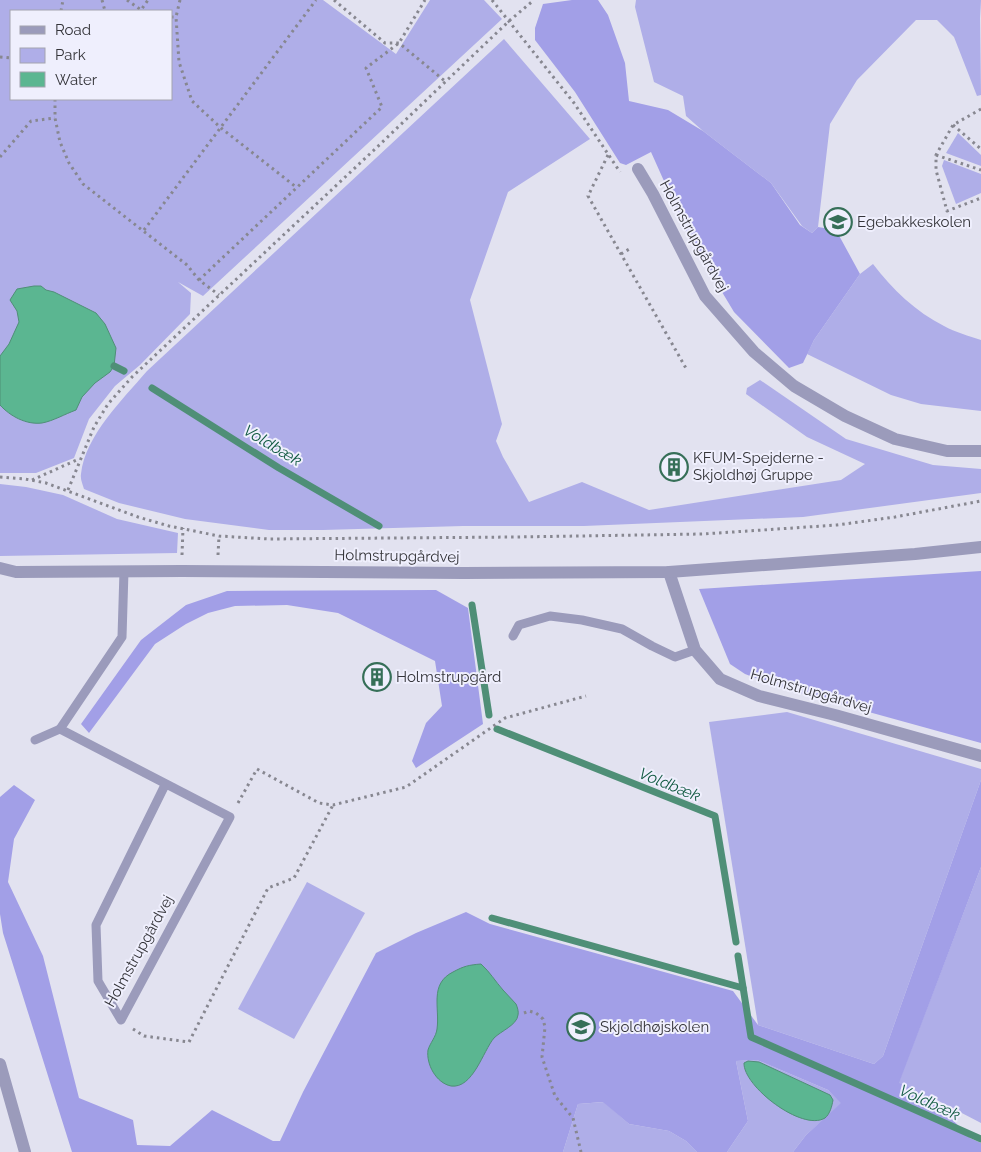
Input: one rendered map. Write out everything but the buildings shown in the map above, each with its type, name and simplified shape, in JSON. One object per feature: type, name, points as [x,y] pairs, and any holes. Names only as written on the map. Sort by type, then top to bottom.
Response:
[{"type":"street","name":"Holmstrupgårdvej","points":[[638,169],[653,194],[705,296],[754,352],[794,386],[845,416],[895,439],[947,451],[981,451]]},
{"type":"street","name":"Holmstrupgårdvej","points":[[0,568],[16,572],[669,572],[915,554],[981,546]]},
{"type":"street","name":"Holmstrupgårdvej","points":[[0,577],[16,572]]},
{"type":"street","name":"Holmstrupgårdvej","points":[[669,572],[695,650],[720,679],[759,696],[981,756]]},
{"type":"street","points":[[0,1064],[25,1152]]},
{"type":"lane","points":[[35,740],[60,729],[122,637],[124,571]]},
{"type":"lane","points":[[513,636],[519,625],[550,616],[582,620],[622,629],[675,657],[695,650]]},
{"type":"lane","points":[[60,729],[230,817]]},
{"type":"lane","name":"Holmstrupgårdvej","points":[[121,1020],[98,981],[96,925],[165,784]]},
{"type":"lane","name":"Holmstrupgårdvej","points":[[121,1020],[230,817]]},
{"type":"path","points":[[130,1],[141,10],[148,0]]},
{"type":"path","points":[[180,0],[176,17],[179,62],[192,102],[221,128],[296,187]]},
{"type":"path","points":[[144,230],[316,0]]},
{"type":"path","points":[[334,0],[385,43],[399,43],[446,82]]},
{"type":"path","points":[[199,280],[382,107],[366,68],[399,43],[425,0]]},
{"type":"path","points":[[492,0],[574,103],[622,175]]},
{"type":"path","points":[[68,490],[94,427],[108,404],[132,377],[509,21],[534,0]]},
{"type":"path","points":[[55,100],[55,118],[60,142],[69,163],[83,184],[187,265],[199,280],[219,295]]},
{"type":"path","points":[[981,109],[953,125],[936,155],[936,170],[947,212],[981,198]]},
{"type":"path","points":[[0,156],[31,121],[55,118]]},
{"type":"path","points":[[953,125],[981,149]]},
{"type":"path","points":[[608,155],[588,196],[687,370]]},
{"type":"path","points":[[936,155],[981,170]]},
{"type":"path","points":[[621,254],[631,248]]},
{"type":"path","points":[[32,480],[80,459]]},
{"type":"path","points":[[0,477],[32,480],[68,490],[138,517],[183,528],[219,536],[269,538],[703,534],[837,524],[895,517],[981,501]]},
{"type":"path","points":[[182,571],[183,528]]},
{"type":"path","points":[[230,817],[256,769],[319,803],[333,805],[406,787],[505,718],[586,696]]},
{"type":"path","points":[[121,1020],[144,1036],[189,1042],[268,888],[294,878],[333,805]]},
{"type":"path","points":[[524,1013],[529,1011],[536,1013],[543,1019],[545,1027],[542,1057],[555,1096],[572,1118],[580,1152]]},
{"type":"green space","points":[[0,0],[323,0],[396,54],[430,0],[484,0],[502,19],[203,296],[178,282],[191,293],[190,314],[140,365],[115,386],[89,419],[74,458],[36,473],[0,473]]},
{"type":"green space","points":[[636,0],[981,0],[981,95],[977,96],[954,37],[937,20],[916,20],[857,80],[830,124],[818,227],[812,233],[802,226],[771,183],[686,116],[683,96],[654,82],[635,7]]},
{"type":"green space","points":[[504,39],[590,139],[508,192],[470,300],[502,424],[496,441],[529,502],[582,482],[649,510],[841,480],[865,464],[807,437],[746,394],[747,388],[760,380],[846,439],[933,465],[981,469],[981,493],[803,517],[584,526],[463,526],[269,530],[185,519],[119,503],[84,489],[81,474],[84,460],[97,432],[147,371]]},
{"type":"green space","points":[[958,133],[981,155],[981,166],[946,153]]},
{"type":"green space","points":[[944,160],[981,174],[981,193],[956,204],[942,166]]},
{"type":"green space","points":[[873,264],[896,291],[914,307],[948,328],[981,340],[981,411],[921,404],[891,395],[807,354],[814,340],[860,274]]},
{"type":"green space","points":[[0,484],[26,487],[63,495],[117,519],[178,533],[177,553],[0,556]]},
{"type":"green space","points":[[787,712],[981,769],[981,780],[883,1056],[874,1064],[758,1025],[709,722]]},
{"type":"green space","points":[[981,867],[981,1123],[931,1097],[898,1084]]},
{"type":"green space","points":[[307,882],[365,913],[294,1039],[238,1009]]},
{"type":"green space","points":[[757,1060],[828,1090],[842,1103],[806,1135],[793,1152],[727,1152],[748,1121],[736,1061]]},
{"type":"green space","points":[[604,1102],[629,1124],[669,1131],[686,1141],[697,1152],[563,1152],[578,1104]]},
{"type":"shaded area","points":[[572,0],[598,0],[608,15],[625,63],[629,101],[668,110],[703,131],[771,183],[800,225],[812,233],[818,227],[836,230],[860,274],[814,340],[803,363],[789,368],[734,312],[689,237],[651,152],[626,165],[620,163],[575,92],[535,40],[535,28],[543,4]]},
{"type":"shaded area","points":[[981,571],[981,743],[782,688],[745,674],[730,664],[699,589]]},
{"type":"shaded area","points":[[436,590],[468,608],[483,724],[416,768],[412,761],[426,723],[442,706],[435,661],[338,613],[287,605],[235,606],[208,613],[186,624],[155,644],[89,733],[81,724],[141,640],[186,605],[227,591]]},
{"type":"shaded area","points":[[981,780],[981,867],[899,1083],[931,1097],[970,1138],[981,1143],[981,1152],[793,1152],[806,1135],[841,1103],[828,1090],[757,1060],[736,1061],[748,1121],[727,1152],[697,1152],[686,1141],[669,1131],[629,1124],[603,1102],[578,1104],[563,1152],[72,1152],[3,933],[0,914],[0,797],[14,785],[35,800],[14,839],[8,882],[43,956],[79,1098],[133,1120],[137,1145],[170,1146],[212,1110],[273,1141],[280,1141],[303,1092],[376,953],[416,933],[466,912],[490,924],[733,991],[758,1025],[874,1064],[883,1056]]},
{"type":"water","points":[[41,286],[96,313],[105,324],[116,348],[114,366],[110,372],[95,383],[82,397],[76,410],[42,423],[30,423],[19,419],[0,405],[0,356],[9,344],[19,322],[17,311],[10,300],[17,289]]},
{"type":"water","points":[[481,964],[516,1004],[518,1015],[512,1025],[494,1038],[471,1076],[459,1085],[451,1086],[441,1081],[433,1072],[428,1055],[428,1050],[437,1029],[438,990],[446,977],[453,972],[467,966]]},
{"type":"water","points":[[748,1061],[759,1062],[830,1095],[833,1100],[828,1114],[825,1118],[815,1121],[802,1119],[789,1113],[763,1094],[753,1083],[746,1073],[744,1063]]},
{"type":"waterway","name":"Voldbæk","points":[[114,366],[124,371]]},
{"type":"waterway","name":"Voldbæk","points":[[152,388],[279,468],[379,526]]},
{"type":"waterway","name":"Voldbæk","points":[[472,605],[489,715]]},
{"type":"waterway","name":"Voldbæk","points":[[497,729],[715,816],[736,942]]},
{"type":"waterway","points":[[492,918],[743,988]]},
{"type":"waterway","name":"Voldbæk","points":[[738,956],[751,1037],[981,1139]]},
{"type":"place","name":"Egebakkeskolen","points":[[838,222]]},
{"type":"place","name":"KFUM-Spejderne - Skjoldhøj Gruppe","points":[[674,467]]},
{"type":"place","name":"Holmstrupgård","points":[[377,677]]},
{"type":"place","name":"Skjoldhøjskolen","points":[[581,1027]]}]
